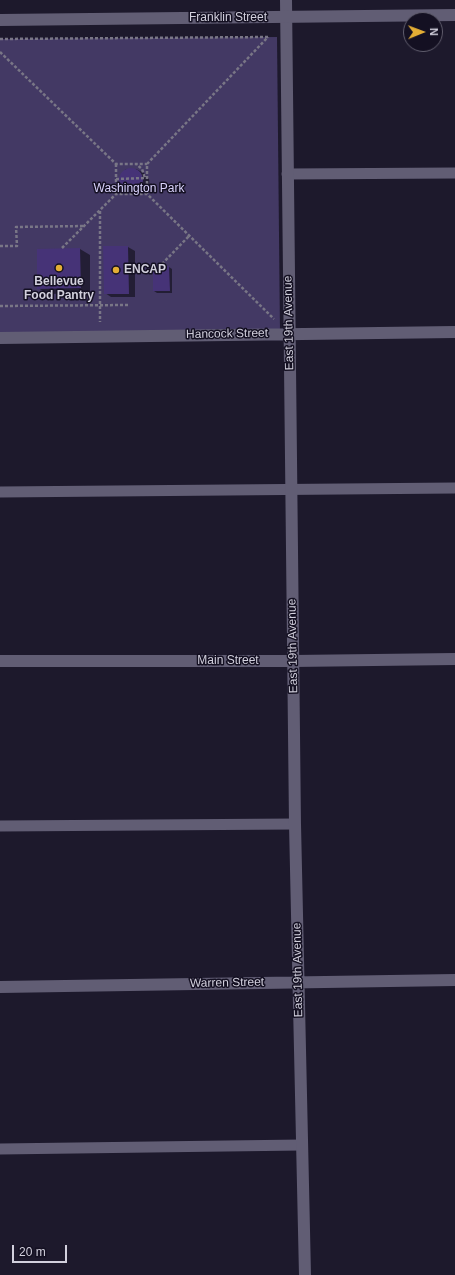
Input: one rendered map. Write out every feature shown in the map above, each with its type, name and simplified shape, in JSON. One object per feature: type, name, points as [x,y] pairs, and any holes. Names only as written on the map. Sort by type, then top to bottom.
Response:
[{"type":"street","name":"East 19th Avenue","points":[[286,0],[288,333],[298,982],[305,1275]]},
{"type":"street","name":"Franklin Street","points":[[0,20],[455,15]]},
{"type":"street","name":"Hancock Street","points":[[0,338],[288,333],[455,332]]},
{"type":"street","name":"Main Street","points":[[0,662],[455,659]]},
{"type":"street","name":"Warren Street","points":[[0,988],[455,980]]},
{"type":"lane","points":[[287,174],[455,173]]},
{"type":"lane","points":[[0,492],[291,488],[455,488]]},
{"type":"lane","points":[[0,826],[296,824]]},
{"type":"lane","points":[[0,1149],[302,1145]]},
{"type":"path","points":[[0,39],[268,37],[147,164],[147,194],[288,333]]},
{"type":"path","points":[[0,52],[116,164],[147,164]]},
{"type":"path","points":[[62,248],[116,194],[116,164]]},
{"type":"path","points":[[116,179],[145,178],[142,169],[136,164]]},
{"type":"path","points":[[116,194],[147,194]]},
{"type":"path","points":[[100,211],[100,305]]},
{"type":"path","points":[[0,246],[17,246],[16,227],[84,226]]},
{"type":"path","points":[[162,264],[189,236]]},
{"type":"path","points":[[0,306],[128,305]]},
{"type":"green space","name":"Washington Park","points":[[277,37],[280,333],[0,338],[0,39]]},
{"type":"building","points":[[131,168],[140,171],[143,180],[140,189],[131,192],[122,189],[119,180],[122,171]]},
{"type":"building","name":"ENCAP","points":[[103,246],[128,246],[129,294],[104,294]]},
{"type":"building","name":"Bellevue Food Pantry","points":[[80,248],[81,288],[37,289],[37,249]]},
{"type":"building","points":[[153,266],[169,266],[170,291],[153,291]]},
{"type":"place","name":"Bellevue Food Pantry","points":[[59,268]]},
{"type":"place","name":"ENCAP","points":[[116,270]]}]
